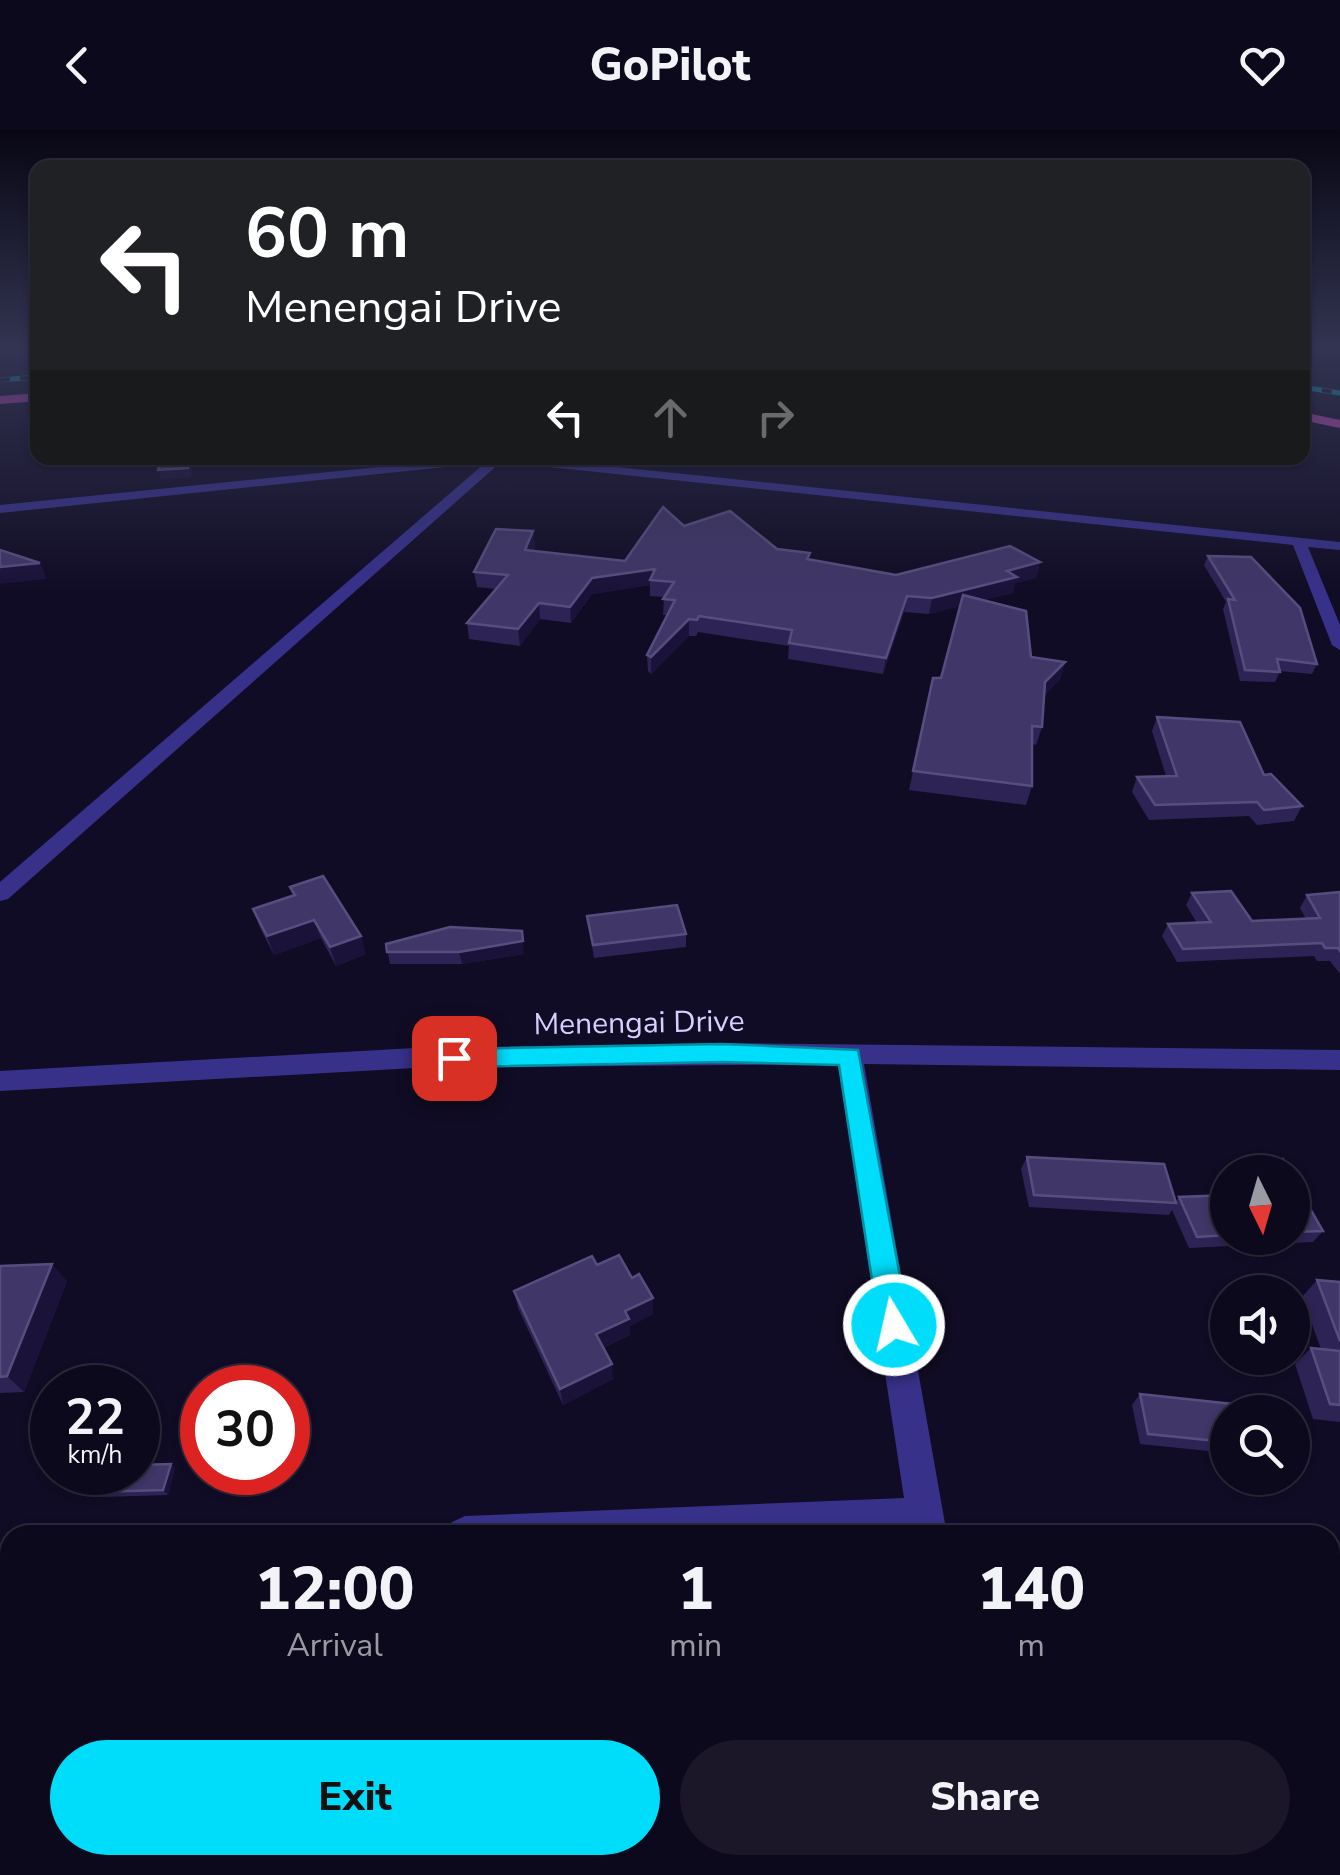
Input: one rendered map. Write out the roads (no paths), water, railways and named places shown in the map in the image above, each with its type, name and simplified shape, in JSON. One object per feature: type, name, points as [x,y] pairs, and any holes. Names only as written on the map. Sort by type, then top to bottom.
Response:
[{"type":"street","points":[[0,509],[431,465]]},
{"type":"street","points":[[0,894],[491,465]]},
{"type":"street","points":[[576,465],[1340,546]]},
{"type":"street","points":[[1298,542],[1340,644]]},
{"type":"street","name":"Menengai Drive","points":[[0,1080],[415,1058],[722,1053],[1340,1060]]},
{"type":"street","points":[[850,1057],[927,1525]]}]
